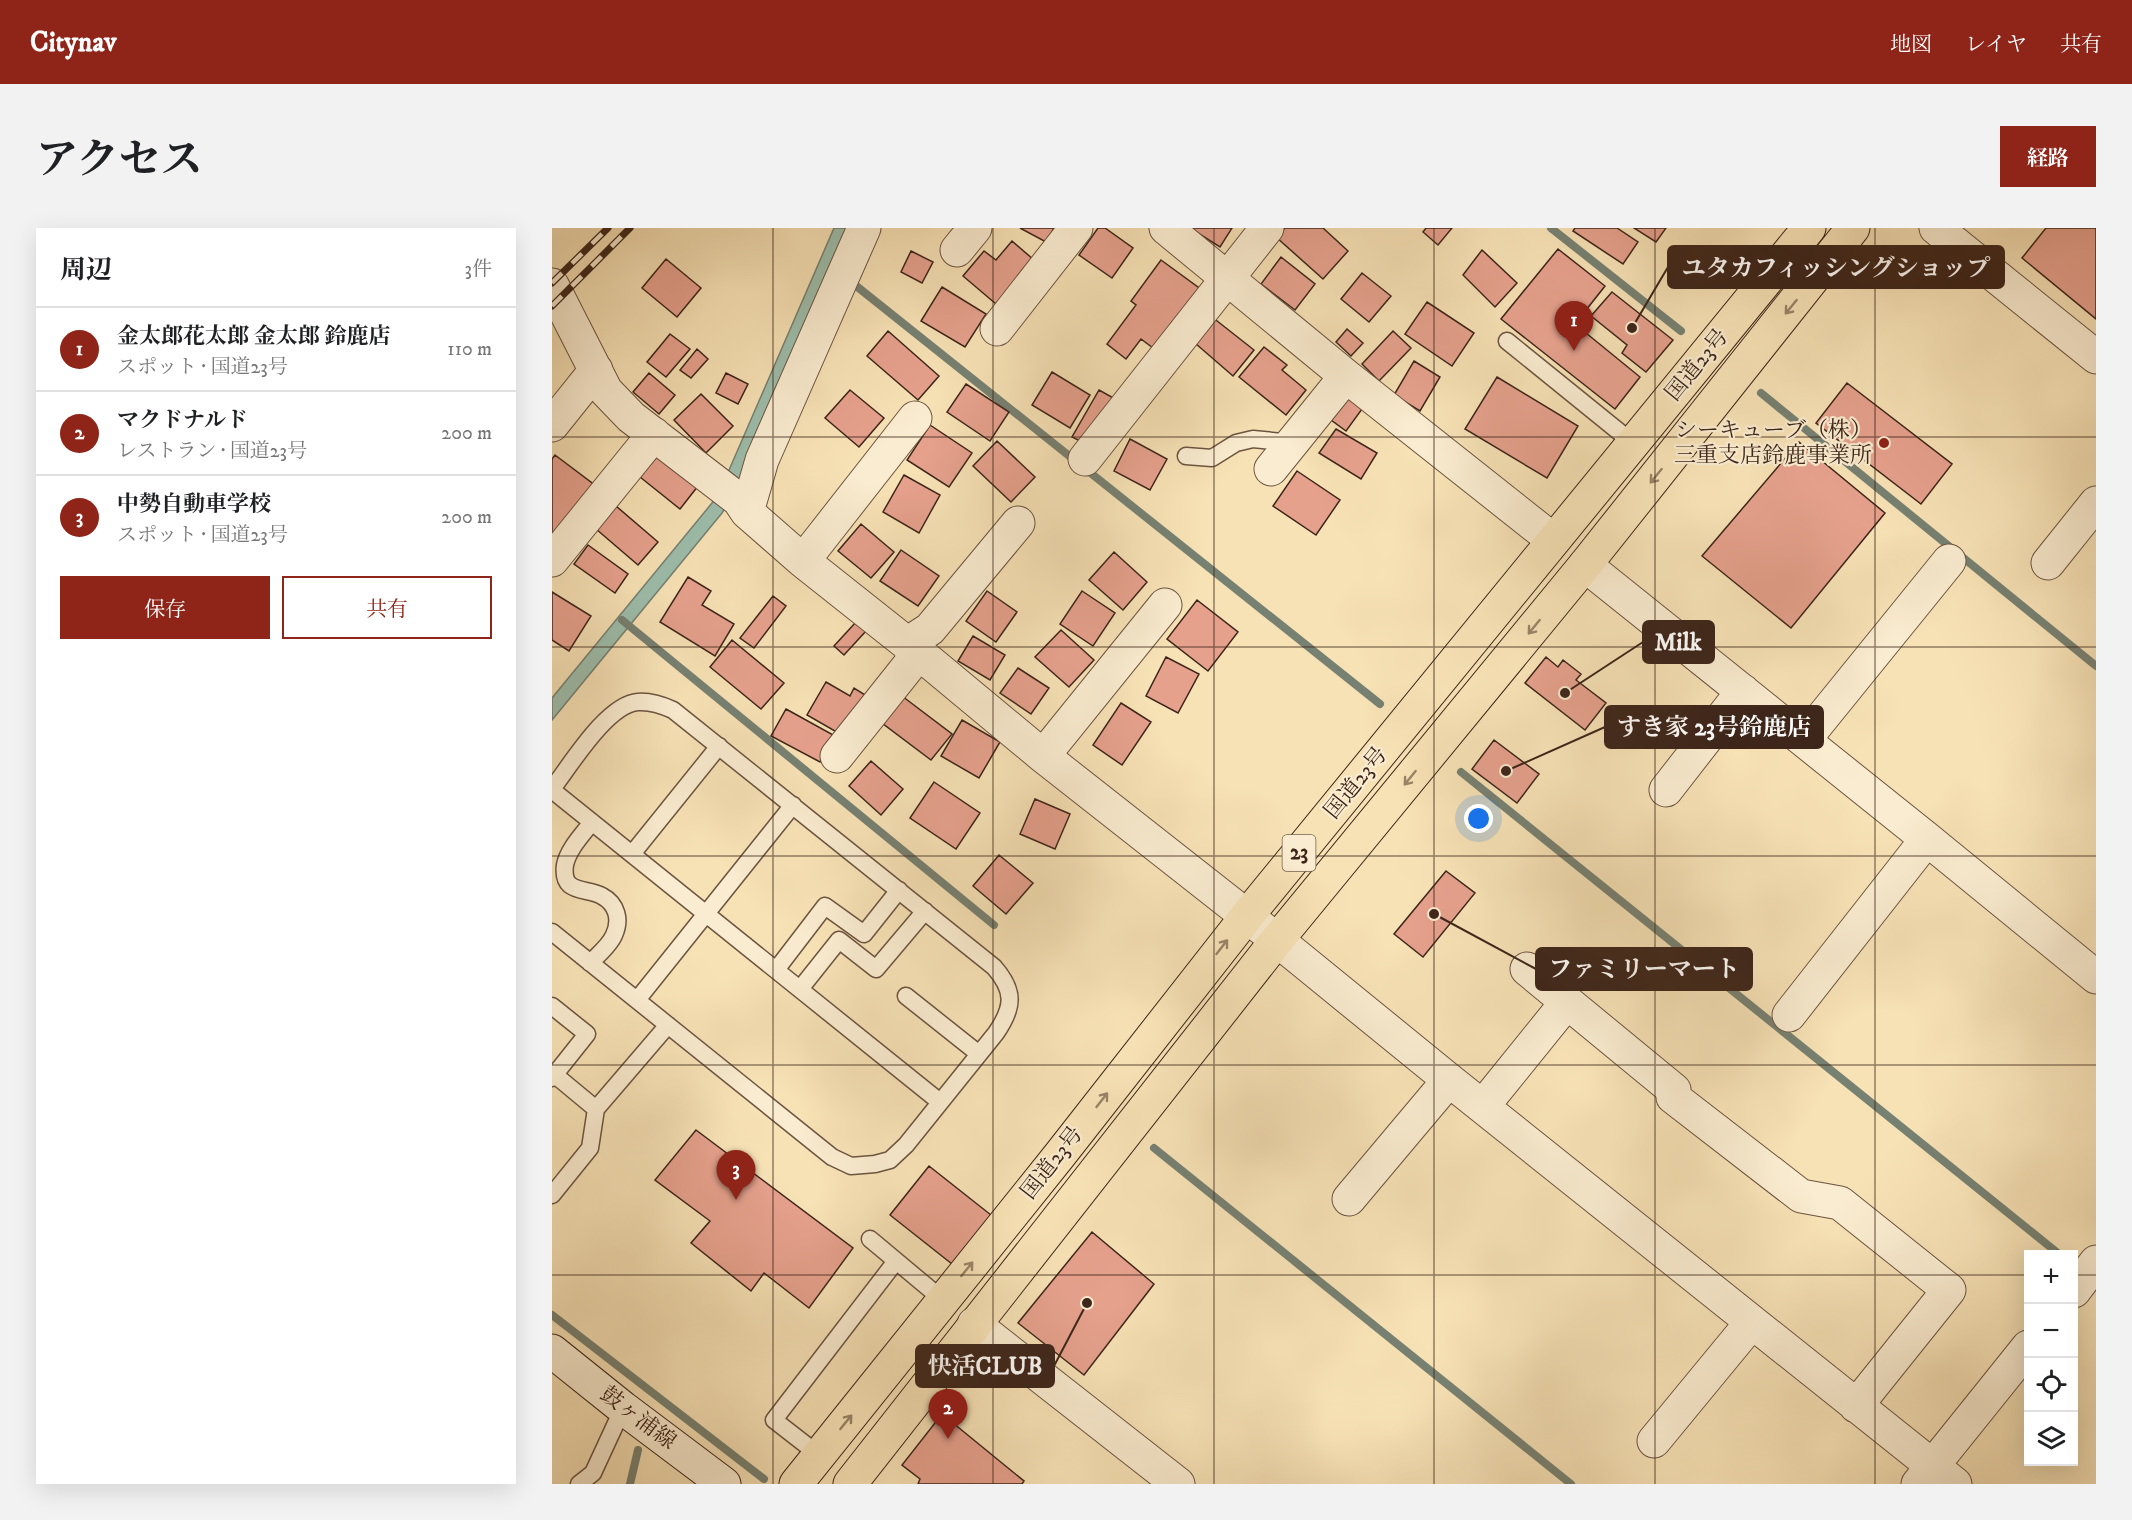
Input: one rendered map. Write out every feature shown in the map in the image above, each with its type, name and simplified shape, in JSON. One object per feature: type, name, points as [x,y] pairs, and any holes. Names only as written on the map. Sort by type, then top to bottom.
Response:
[{"type":"highway","name":"国道23号","points":[[796,1484],[1247,916],[1809,228]]},
{"type":"highway","name":"国道23号","points":[[850,1484],[1277,940],[1585,565],[1853,228]]},
{"type":"street","points":[[733,498],[762,460],[864,228]]},
{"type":"street","points":[[997,330],[1076,228]]},
{"type":"street","points":[[1166,228],[1553,540]]},
{"type":"street","points":[[1085,459],[1267,228]]},
{"type":"street","points":[[1936,228],[2096,357]]},
{"type":"street","points":[[552,285],[606,391],[631,417],[733,498],[803,561],[1043,756],[1247,916],[1856,1406],[1935,1478],[2024,1353]]},
{"type":"street","points":[[552,425],[596,370]]},
{"type":"street","points":[[1271,470],[1347,376]]},
{"type":"street","points":[[803,561],[915,418]]},
{"type":"street","points":[[552,560],[654,434]]},
{"type":"street","points":[[2048,563],[2096,503]]},
{"type":"street","points":[[837,756],[913,649],[1018,523]]},
{"type":"street","points":[[1804,740],[1949,561]]},
{"type":"street","points":[[1585,565],[2096,977]]},
{"type":"street","points":[[1043,756],[1165,605]]},
{"type":"street","points":[[1666,790],[1743,691]]},
{"type":"street","points":[[1790,1015],[1927,839]]},
{"type":"street","points":[[1527,969],[1674,1090],[1673,1097],[1801,1196],[1840,1203],[1949,1290],[1856,1406]]},
{"type":"street","points":[[1483,1106],[1568,1002]]},
{"type":"street","points":[[1349,1199],[1449,1080]]},
{"type":"street","points":[[1654,1441],[1752,1322]]},
{"type":"street","points":[[974,1324],[1178,1484]]},
{"type":"street","name":"鼓ヶ浦線","points":[[552,1351],[724,1484]]},
{"type":"lane","points":[[1507,341],[1633,443]]},
{"type":"lane","points":[[1186,456],[1212,458],[1236,443],[1253,440],[1293,443]]},
{"type":"lane","points":[[552,932],[832,1157],[851,1166],[890,1160],[906,1145],[979,1054],[1006,1018],[1010,1002],[1007,981],[994,967],[673,710],[655,703],[636,702],[619,709],[606,718],[552,790],[940,1102]]},
{"type":"lane","points":[[632,854],[719,746]]},
{"type":"lane","points":[[637,1000],[793,805]]},
{"type":"lane","points":[[590,963],[614,937],[619,920],[615,906],[602,895],[576,890],[567,881],[565,865],[571,851],[592,822]]},
{"type":"lane","points":[[776,970],[825,906],[864,934],[899,890]]},
{"type":"lane","points":[[800,989],[839,940],[876,969],[925,911]]},
{"type":"lane","points":[[906,996],[979,1054]]},
{"type":"lane","points":[[552,1006],[587,1034],[553,1076],[596,1108]]},
{"type":"lane","points":[[552,1196],[590,1148],[596,1108],[668,1025]]},
{"type":"lane","points":[[870,1239],[943,1300]]},
{"type":"lane","points":[[819,1455],[774,1420],[896,1261]]},
{"type":"lane","points":[[579,1484],[593,1473],[623,1408]]},
{"type":"shaded area","points":[[834,228],[851,228],[734,494],[722,513],[552,720],[552,698],[712,503],[723,484]]},
{"type":"building","points":[[1020,228],[1054,228],[1046,242]]},
{"type":"building","points":[[1098,228],[1105,228],[1133,248],[1112,278],[1079,255]]},
{"type":"building","points":[[1190,228],[1232,228],[1220,247]]},
{"type":"building","points":[[1285,228],[1323,228],[1348,251],[1323,279],[1276,237]]},
{"type":"building","points":[[1426,228],[1452,228],[1438,245],[1423,232]]},
{"type":"building","points":[[1575,228],[1617,228],[1638,242],[1623,264],[1573,231]]},
{"type":"building","points":[[1634,228],[1666,228],[1656,242]]},
{"type":"building","points":[[2046,228],[2096,228],[2096,319],[2022,258]]},
{"type":"building","points":[[1012,241],[1034,260],[996,304],[963,276],[984,251],[996,260]]},
{"type":"building","points":[[1558,249],[1605,286],[1575,324],[1640,377],[1615,409],[1501,319]]},
{"type":"building","points":[[1482,250],[1517,283],[1495,307],[1463,275]]},
{"type":"building","points":[[911,251],[933,262],[922,283],[901,272]]},
{"type":"building","points":[[1281,257],[1315,284],[1295,310],[1261,284]]},
{"type":"building","points":[[666,259],[701,288],[677,317],[642,288]]},
{"type":"building","points":[[1161,260],[1206,293],[1161,354],[1141,339],[1126,359],[1107,344],[1136,305],[1131,301]]},
{"type":"building","points":[[1362,273],[1391,296],[1369,322],[1341,299]]},
{"type":"building","points":[[942,287],[986,314],[965,347],[921,321]]},
{"type":"building","points":[[1612,292],[1673,340],[1646,372],[1622,353],[1627,345],[1591,316]]},
{"type":"building","points":[[1427,302],[1474,333],[1452,366],[1405,334]]},
{"type":"building","points":[[1207,313],[1254,350],[1233,376],[1188,337]]},
{"type":"building","points":[[1347,329],[1363,343],[1351,356],[1336,342]]},
{"type":"building","points":[[888,331],[939,376],[918,400],[867,356]]},
{"type":"building","points":[[1393,331],[1411,348],[1379,381],[1362,364]]},
{"type":"building","points":[[670,334],[690,349],[666,377],[647,362]]},
{"type":"building","points":[[1264,347],[1287,365],[1282,370],[1306,390],[1286,415],[1239,377]]},
{"type":"building","points":[[697,349],[708,359],[691,378],[680,370]]},
{"type":"building","points":[[1414,361],[1440,377],[1420,411],[1394,395]]},
{"type":"building","points":[[1052,372],[1090,395],[1070,428],[1032,405]]},
{"type":"building","points":[[649,373],[675,395],[659,414],[633,392]]},
{"type":"building","points":[[726,373],[748,384],[738,404],[716,393]]},
{"type":"building","points":[[1497,377],[1578,426],[1547,478],[1465,429]]},
{"type":"building","name":"シーキューブ（株） 三重支店鈴鹿事業所","points":[[1847,383],[1952,464],[1921,504],[1816,423]]},
{"type":"building","points":[[966,384],[1009,412],[990,441],[947,412]]},
{"type":"building","points":[[850,390],[884,418],[859,447],[825,418]]},
{"type":"building","points":[[1099,390],[1117,400],[1090,446],[1072,437]]},
{"type":"building","points":[[1346,391],[1365,405],[1346,431],[1327,417]]},
{"type":"building","points":[[701,394],[733,426],[706,453],[674,420]]},
{"type":"building","points":[[930,425],[972,453],[949,487],[907,460]]},
{"type":"building","points":[[1336,429],[1377,453],[1361,479],[1319,453]]},
{"type":"building","points":[[1130,439],[1167,459],[1150,490],[1114,471]]},
{"type":"building","points":[[997,441],[1035,477],[1011,502],[973,466]]},
{"type":"building","points":[[1799,442],[1885,513],[1791,628],[1702,556]]},
{"type":"building","points":[[659,454],[698,486],[680,509],[640,477]]},
{"type":"building","points":[[555,455],[596,486],[552,543],[552,459]]},
{"type":"building","points":[[1297,471],[1340,500],[1316,535],[1273,506]]},
{"type":"building","points":[[904,475],[940,495],[919,533],[883,512]]},
{"type":"building","points":[[609,500],[658,542],[638,565],[589,523]]},
{"type":"building","points":[[861,524],[894,552],[871,578],[838,551]]},
{"type":"building","points":[[588,545],[628,574],[615,593],[574,564]]},
{"type":"building","points":[[901,550],[939,576],[918,606],[880,581]]},
{"type":"building","points":[[1114,552],[1147,582],[1123,610],[1089,580]]},
{"type":"building","points":[[688,577],[711,591],[702,605],[734,624],[715,656],[660,622]]},
{"type":"building","points":[[987,591],[1017,612],[996,642],[966,621]]},
{"type":"building","points":[[1082,591],[1115,613],[1093,646],[1060,624]]},
{"type":"building","points":[[552,592],[591,616],[569,651],[552,640]]},
{"type":"building","points":[[773,596],[786,606],[754,648],[740,638]]},
{"type":"building","points":[[1197,600],[1238,632],[1208,671],[1167,639]]},
{"type":"building","points":[[856,622],[866,631],[844,655],[834,646]]},
{"type":"building","points":[[1061,630],[1094,660],[1069,687],[1035,657]]},
{"type":"building","points":[[973,636],[1005,655],[990,680],[958,661]]},
{"type":"building","points":[[732,640],[784,683],[761,709],[710,667]]},
{"type":"building","points":[[1166,657],[1199,674],[1178,713],[1146,696]]},
{"type":"building","points":[[1546,657],[1558,667],[1563,660],[1581,674],[1576,680],[1606,703],[1585,730],[1525,683]]},
{"type":"building","points":[[1018,668],[1049,688],[1031,714],[1000,693]]},
{"type":"building","points":[[826,682],[850,696],[854,688],[870,698],[847,738],[807,715]]},
{"type":"building","points":[[898,693],[952,734],[931,760],[878,720]]},
{"type":"building","points":[[1121,703],[1151,722],[1122,765],[1093,745]]},
{"type":"building","points":[[786,709],[835,736],[820,762],[771,736]]},
{"type":"building","points":[[962,720],[1000,742],[979,778],[941,756]]},
{"type":"building","points":[[1494,740],[1539,774],[1517,803],[1472,769]]},
{"type":"building","points":[[871,761],[903,789],[881,815],[849,786]]},
{"type":"building","points":[[934,782],[980,813],[956,849],[910,818]]},
{"type":"building","points":[[1035,799],[1070,814],[1055,849],[1020,834]]},
{"type":"building","points":[[999,855],[1033,883],[1006,914],[973,886]]},
{"type":"building","points":[[1446,871],[1475,893],[1423,957],[1394,934]]},
{"type":"building","points":[[696,1130],[853,1248],[809,1308],[764,1273],[751,1291],[691,1243],[710,1221],[655,1180]]},
{"type":"building","points":[[929,1166],[991,1215],[952,1264],[890,1215]]},
{"type":"building","points":[[1092,1232],[1154,1284],[1084,1375],[1018,1323]]},
{"type":"building","points":[[942,1414],[1024,1481],[1022,1484],[918,1484],[920,1479],[902,1465]]},
{"type":"waterway","points":[[1551,228],[1681,331]]},
{"type":"waterway","points":[[850,281],[1380,704]]},
{"type":"waterway","points":[[1761,393],[2096,666]]},
{"type":"waterway","points":[[622,620],[994,925]]},
{"type":"waterway","points":[[1461,772],[2054,1250]]},
{"type":"waterway","points":[[1154,1148],[1571,1484]]},
{"type":"waterway","points":[[552,1315],[764,1479]]},
{"type":"waterway","points":[[630,1484],[638,1450]]},
{"type":"railway","points":[[552,283],[608,228]]},
{"type":"railway","points":[[552,306],[630,228]]},
{"type":"place","name":"ユタカフィッシングショップ","points":[[1632,328]]},
{"type":"place","name":"金太郎花太郎 金太郎 鈴鹿店","points":[[1574,351]]},
{"type":"place","name":"シーキューブ（株） 三重支店鈴鹿事業所","points":[[1884,443]]},
{"type":"place","name":"Milk","points":[[1565,693]]},
{"type":"place","name":"すき家 23号鈴鹿店","points":[[1506,771]]},
{"type":"place","name":"ファミリーマート","points":[[1434,914]]},
{"type":"place","name":"中勢自動車学校","points":[[736,1200]]},
{"type":"place","name":"快活CLUB","points":[[1087,1303]]},
{"type":"place","name":"マクドナルド","points":[[948,1439]]}]
